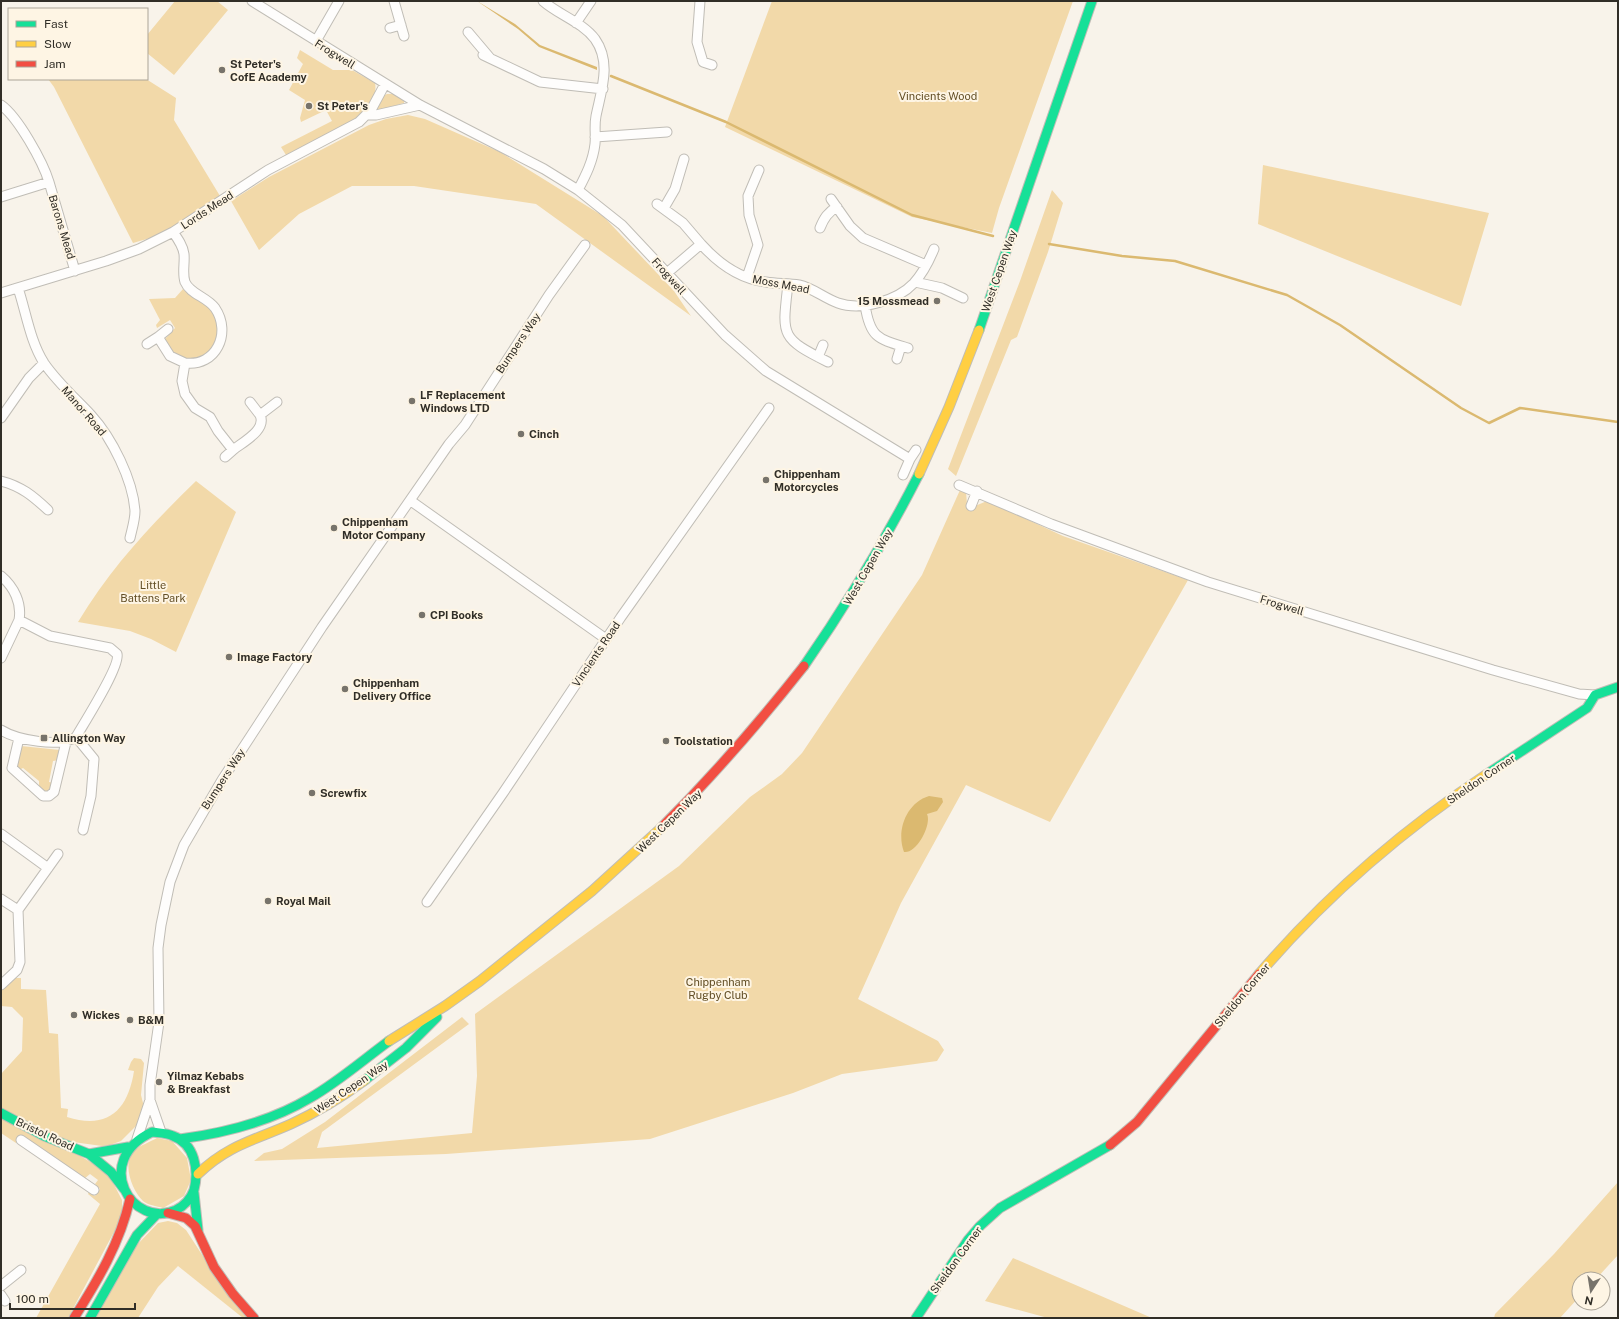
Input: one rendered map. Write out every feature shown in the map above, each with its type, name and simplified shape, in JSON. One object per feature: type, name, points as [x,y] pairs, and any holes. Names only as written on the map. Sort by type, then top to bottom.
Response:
[{"type":"main road","name":"West Cepen Way","points":[[180,1139],[203,1136],[295,1107],[324,1090],[407,1029],[449,1004],[578,903],[630,858],[684,807],[748,738],[810,660],[845,606],[902,508],[924,463],[957,387],[1092,1]]},
{"type":"main road","points":[[1595,695],[1618,687]]},
{"type":"main road","name":"Sheldon Corner","points":[[916,1318],[968,1240],[980,1226],[1000,1208],[1112,1144],[1138,1122],[1240,996],[1283,946],[1325,902],[1407,832],[1450,799],[1587,708],[1595,695]]},
{"type":"main road","name":"West Cepen Way","points":[[198,1174],[220,1154],[236,1145],[292,1124],[331,1103],[415,1041],[449,1004]]},
{"type":"main road","name":"Bristol Road","points":[[1,1113],[52,1139],[89,1154],[110,1172],[125,1189]]},
{"type":"main road","points":[[198,1230],[194,1193],[198,1174],[195,1157],[191,1148],[171,1134],[161,1132],[152,1132],[136,1140],[128,1147],[123,1157],[121,1166],[125,1189],[130,1199],[138,1206],[157,1214],[168,1213],[182,1216],[191,1221],[198,1230],[214,1266],[232,1293],[254,1318]]},
{"type":"main road","points":[[89,1154],[128,1147]]},
{"type":"main road","points":[[168,1213],[183,1206],[194,1193]]},
{"type":"main road","points":[[74,1318],[119,1237],[125,1222],[130,1199]]},
{"type":"main road","points":[[90,1318],[137,1235],[157,1214]]},
{"type":"street","name":"Frogwell","points":[[252,1],[420,105],[544,169],[578,190],[616,219],[725,335],[766,371],[910,459]]},
{"type":"street","points":[[316,41],[339,1]]},
{"type":"street","points":[[394,1],[404,36]]},
{"type":"street","points":[[543,1],[592,35],[600,48],[605,71],[603,89],[596,117],[595,137],[590,168],[578,190]]},
{"type":"street","points":[[576,23],[591,1]]},
{"type":"street","points":[[700,1],[697,42],[704,65]]},
{"type":"street","points":[[390,28],[401,25]]},
{"type":"street","points":[[468,32],[486,57],[540,82],[603,89]]},
{"type":"street","name":"Lords Mead","points":[[1,293],[75,271],[139,248],[173,232],[268,170],[356,124],[367,115],[385,84]]},
{"type":"street","name":"Barons Mead","points":[[1,105],[14,118],[38,157],[49,182],[75,271]]},
{"type":"street","points":[[367,115],[376,115],[420,105]]},
{"type":"street","points":[[595,137],[667,132]]},
{"type":"street","name":"Moss Mead","points":[[686,165],[674,191],[661,206],[687,226],[701,244],[722,263],[747,277],[765,282],[788,284],[811,289],[838,303],[854,306],[865,305],[896,295],[909,288],[915,282],[926,265],[934,249]]},
{"type":"street","points":[[747,277],[758,245],[748,207],[748,196],[756,182],[759,170]]},
{"type":"street","name":"Barons Mead","points":[[1,197],[49,182]]},
{"type":"street","points":[[831,199],[850,226],[862,238],[926,265]]},
{"type":"street","points":[[820,228],[824,218],[830,211],[837,207]]},
{"type":"street","points":[[158,336],[170,356],[185,363],[198,363],[213,354],[220,343],[222,329],[219,316],[214,306],[186,284],[183,251],[173,232]]},
{"type":"street","points":[[667,273],[701,244]]},
{"type":"street","name":"Bumpers Way","points":[[161,1132],[150,1100],[150,1085],[159,1016],[158,948],[170,882],[184,845],[222,780],[318,633],[411,501],[449,444],[465,424],[549,295],[586,245]]},
{"type":"street","points":[[915,282],[942,288],[962,298]]},
{"type":"street","points":[[788,284],[785,314],[786,331],[794,343],[828,362]]},
{"type":"street","name":"Manor Road","points":[[18,288],[36,348],[44,363],[60,383],[95,420],[119,460],[134,508],[134,518],[130,538]]},
{"type":"street","points":[[865,305],[869,324],[874,334],[883,340],[905,347],[897,359]]},
{"type":"street","points":[[147,344],[168,329]]},
{"type":"street","points":[[818,357],[823,345]]},
{"type":"street","points":[[1,418],[29,378],[44,363]]},
{"type":"street","points":[[185,363],[182,381],[185,394],[195,408],[210,417],[218,431],[233,450]]},
{"type":"street","points":[[225,457],[259,428],[262,421],[260,414],[250,402]]},
{"type":"street","points":[[260,414],[277,402]]},
{"type":"street","name":"Vincients Road","points":[[427,902],[499,799],[606,639],[769,408]]},
{"type":"street","points":[[903,475],[916,450]]},
{"type":"street","points":[[1,481],[27,491],[48,510]]},
{"type":"street","name":"Frogwell","points":[[959,485],[977,491],[1051,524],[1208,582],[1493,670],[1579,694],[1595,695]]},
{"type":"street","points":[[971,506],[977,491]]},
{"type":"street","points":[[411,501],[606,639]]},
{"type":"street","points":[[1,576],[11,587],[18,600],[19,620],[1,658]]},
{"type":"street","points":[[1,730],[18,738],[66,742],[76,737],[120,657],[112,650],[100,645],[50,636],[19,620]]},
{"type":"street","points":[[76,737],[94,759],[91,796],[83,830]]},
{"type":"street","points":[[18,738],[12,762],[13,769],[44,796],[51,795],[55,791],[66,742]]},
{"type":"street","points":[[1,834],[48,868]]},
{"type":"street","points":[[1,985],[19,968],[18,910],[58,854]]},
{"type":"street","points":[[1,899],[18,910]]},
{"type":"street","name":"Bumpers Way","points":[[136,1140],[150,1100]]},
{"type":"street","points":[[43,1155],[52,1139]]},
{"type":"street","points":[[22,1140],[43,1155],[91,1184]]},
{"type":"street","points":[[4,1284],[21,1270]]},
{"type":"green space","points":[[175,1],[217,1],[228,10],[174,75],[148,54],[148,34]]},
{"type":"green space","name":"Vincients Wood","points":[[772,1],[1073,1],[999,208],[992,233],[912,217],[725,127]]},
{"type":"green space","points":[[300,50],[333,70],[352,70],[375,83],[375,94],[370,105],[355,122],[286,155],[281,147],[332,121],[326,110],[301,122],[300,118],[305,100],[289,90],[303,64],[297,58]]},
{"type":"green space","points":[[49,80],[148,80],[176,98],[174,120],[220,196],[171,232],[133,243],[54,87]]},
{"type":"green space","points":[[393,94],[404,101],[404,103],[376,111],[383,96]]},
{"type":"green space","points":[[408,115],[425,119],[500,152],[603,216],[674,291],[691,316],[536,204],[414,186],[352,186],[299,214],[259,250],[231,201],[269,177],[369,125],[386,119]]},
{"type":"green space","points":[[1263,165],[1489,213],[1461,306],[1258,224]]},
{"type":"green space","points":[[1052,190],[1063,203],[1048,252],[1017,337],[1011,340],[956,476],[948,469],[1020,281]]},
{"type":"green space","points":[[183,289],[211,309],[219,327],[218,340],[211,350],[202,356],[191,359],[180,357],[171,351],[165,339],[175,328],[170,320],[157,328],[156,325],[160,320],[149,299],[175,298]]},
{"type":"green space","name":"Little Battens Park","points":[[196,481],[236,512],[176,652],[151,639],[130,631],[78,622],[104,583],[132,547]]},
{"type":"green space","name":"Chippenham Rugby Club","points":[[960,490],[966,492],[967,504],[975,506],[987,501],[1063,536],[1188,580],[1050,822],[966,785],[901,903],[858,999],[938,1041],[944,1050],[937,1061],[842,1074],[793,1093],[650,1139],[446,1154],[254,1161],[264,1153],[282,1149],[325,1122],[462,1017],[469,1024],[322,1132],[317,1148],[472,1133],[477,1076],[475,1014],[679,866],[750,797],[782,774],[802,753],[922,575]]},
{"type":"green space","points":[[21,746],[60,750],[59,760],[53,761],[49,782],[54,783],[53,788],[47,793],[39,788],[39,781],[23,768],[19,770],[16,768]]},
{"type":"green space","points":[[14,978],[21,978],[21,989],[46,990],[49,1033],[58,1034],[61,1108],[68,1109],[67,1117],[94,1121],[114,1114],[127,1096],[131,1085],[134,1071],[128,1070],[131,1062],[134,1058],[141,1059],[144,1063],[141,1095],[144,1107],[138,1124],[121,1141],[110,1145],[102,1146],[73,1142],[82,1157],[108,1173],[122,1200],[122,1217],[68,1318],[36,1318],[100,1204],[88,1194],[89,1192],[95,1196],[100,1189],[95,1184],[98,1180],[90,1174],[84,1179],[20,1137],[16,1143],[1,1133],[1,1074],[22,1051],[23,1018],[12,1007],[1,1006],[1,990]]},
{"type":"green space","points":[[157,1138],[172,1141],[187,1158],[191,1180],[184,1196],[163,1208],[147,1204],[143,1201],[132,1184],[128,1169],[131,1155],[135,1150]]},
{"type":"green space","points":[[1618,1182],[1618,1255],[1603,1271],[1571,1271],[1571,1306],[1560,1318],[1494,1318],[1495,1314],[1554,1254]]},
{"type":"green space","points":[[168,1221],[177,1223],[186,1230],[210,1267],[247,1318],[243,1318],[178,1266],[158,1287],[138,1318],[96,1318],[133,1249],[158,1223]]},
{"type":"green space","points":[[1013,1258],[1152,1318],[1048,1318],[985,1301]]},
{"type":"shaded area","points":[[477,1],[515,24],[540,45],[597,67],[597,70],[539,47],[518,29]]},
{"type":"shaded area","points":[[929,796],[942,798],[943,802],[937,811],[927,814],[927,824],[922,838],[914,848],[904,852],[901,835],[905,819],[914,805]]},
{"type":"waterway","points":[[611,76],[726,122],[912,215],[993,236]]},
{"type":"waterway","points":[[1049,244],[1122,256],[1175,261],[1287,295],[1340,325],[1461,408],[1489,423],[1520,408],[1618,422]]},
{"type":"traffic: fast","points":[[979,330],[1092,1]]},
{"type":"traffic: fast","points":[[804,666],[865,572],[893,524],[919,474]]},
{"type":"traffic: fast","points":[[1487,774],[1587,708],[1595,695],[1618,687]]},
{"type":"traffic: fast","points":[[365,1080],[406,1048],[437,1017]]},
{"type":"traffic: fast","points":[[180,1139],[230,1130],[279,1114],[310,1098],[330,1085],[389,1041]]},
{"type":"traffic: fast","points":[[1,1113],[44,1136],[89,1154],[111,1172],[124,1189]]},
{"type":"traffic: fast","points":[[152,1132],[168,1134],[186,1145],[194,1158],[196,1174],[194,1190],[189,1199],[176,1210],[160,1214],[145,1210],[133,1202],[125,1189],[121,1175],[124,1159],[134,1144],[152,1132]]},
{"type":"traffic: fast","points":[[916,1318],[968,1240],[980,1226],[1000,1208],[1110,1145]]},
{"type":"traffic: fast","points":[[89,1154],[128,1147]]},
{"type":"traffic: fast","points":[[194,1193],[198,1230]]},
{"type":"traffic: fast","points":[[90,1318],[137,1235],[157,1214]]},
{"type":"traffic: slow","points":[[919,474],[949,407],[979,330]]},
{"type":"traffic: slow","points":[[1259,974],[1311,918],[1366,866],[1425,818],[1487,774]]},
{"type":"traffic: slow","points":[[389,1041],[445,1006],[480,981],[592,891],[661,828]]},
{"type":"traffic: slow","points":[[198,1174],[220,1156],[242,1144],[291,1124],[338,1098],[365,1080]]},
{"type":"traffic: jam","points":[[661,828],[735,749],[804,666]]},
{"type":"traffic: jam","points":[[1110,1145],[1137,1122],[1259,974]]},
{"type":"traffic: jam","points":[[74,1318],[107,1261],[126,1215],[130,1199]]},
{"type":"traffic: jam","points":[[168,1213],[186,1218],[195,1226],[214,1267],[233,1294],[254,1318]]},
{"type":"place","name":"St Peter's CofE Academy","points":[[222,70]]},
{"type":"place","name":"St Peter's","points":[[309,106]]},
{"type":"place","name":"15 Mossmead","points":[[937,301]]},
{"type":"place","name":"LF Replacement Windows LTD","points":[[412,401]]},
{"type":"place","name":"Cinch","points":[[521,434]]},
{"type":"place","name":"Chippenham Motorcycles","points":[[766,480]]},
{"type":"place","name":"Chippenham Motor Company","points":[[334,528]]},
{"type":"place","name":"CPI Books","points":[[422,615]]},
{"type":"place","name":"Image Factory","points":[[229,657]]},
{"type":"place","name":"Chippenham Delivery Office","points":[[345,689]]},
{"type":"place","name":"Allington Way","points":[[44,738]]},
{"type":"place","name":"Toolstation","points":[[666,741]]},
{"type":"place","name":"Screwfix","points":[[312,793]]},
{"type":"place","name":"Royal Mail","points":[[268,901]]},
{"type":"place","name":"Wickes","points":[[74,1015]]},
{"type":"place","name":"B&M","points":[[130,1020]]},
{"type":"place","name":"Yilmaz Kebabs & Breakfast","points":[[159,1082]]}]
